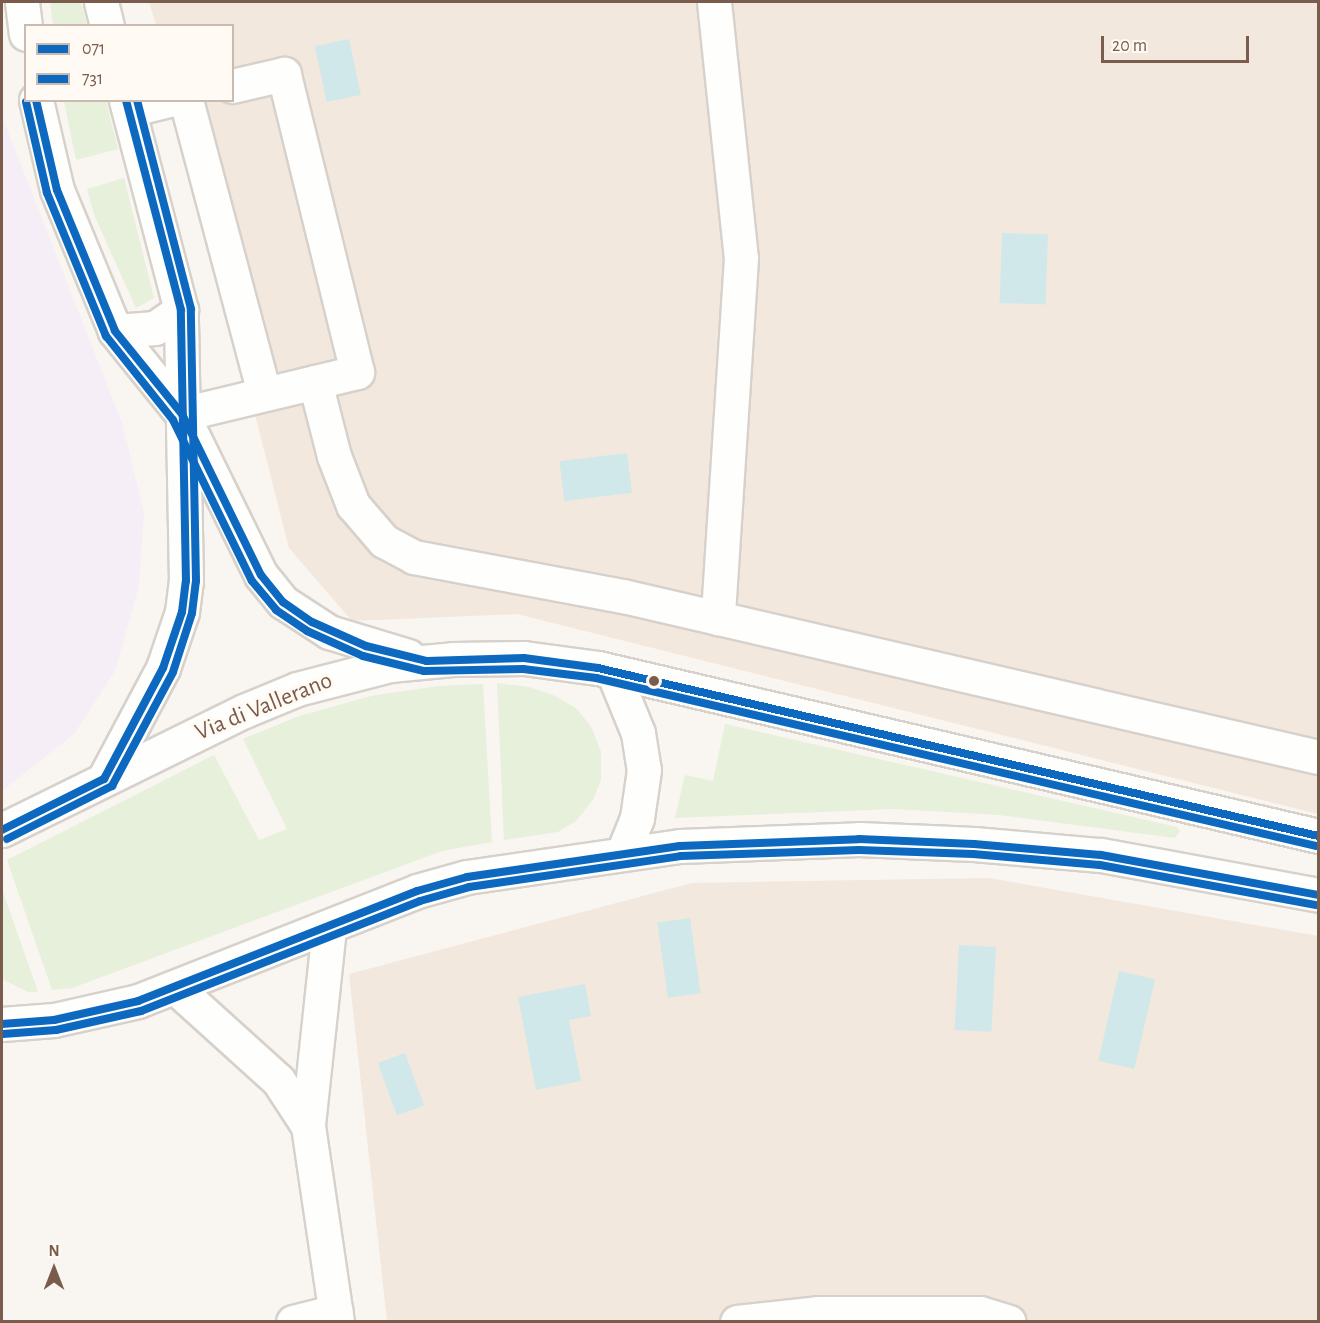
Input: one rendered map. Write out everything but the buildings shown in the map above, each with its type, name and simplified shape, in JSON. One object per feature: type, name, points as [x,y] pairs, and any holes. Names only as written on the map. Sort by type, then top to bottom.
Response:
[{"type":"street","points":[[22,2],[25,24]]},
{"type":"street","points":[[100,2],[106,24]]},
{"type":"street","points":[[714,2],[741,258],[718,618]]},
{"type":"street","points":[[182,414],[357,372],[284,74],[234,86]]},
{"type":"street","points":[[36,102],[57,190],[115,331],[182,414],[249,557],[283,602],[329,632],[366,646],[427,661]]},
{"type":"street","points":[[104,779],[163,668],[182,612],[186,580],[181,310],[128,105],[153,102]]},
{"type":"street","points":[[187,102],[264,394]]},
{"type":"street","points":[[115,331],[155,328],[181,310]]},
{"type":"street","points":[[315,382],[334,456],[353,505],[372,530],[398,550],[414,558],[623,596],[1318,758]]},
{"type":"street","name":"Via di Vallerano","points":[[2,830],[104,779],[297,689],[357,671],[427,661],[524,658],[612,672],[1318,836]]},
{"type":"street","points":[[612,672],[638,734],[644,770],[637,818],[623,852]]},
{"type":"street","points":[[2,1024],[106,1011],[175,987],[417,891],[467,877],[623,852],[784,840],[974,844],[1101,855],[1318,895]]},
{"type":"street","points":[[293,1322],[336,1316],[309,1126],[329,927]]},
{"type":"street","points":[[175,987],[278,1080],[309,1126]]},
{"type":"street","points":[[737,1322],[818,1313],[980,1313],[1009,1322]]},
{"type":"shaded area","points":[[149,2],[1318,2],[1318,814],[517,614],[352,621],[289,548],[175,102],[234,102],[234,24],[156,24]]},
{"type":"shaded area","points":[[2,116],[122,423],[144,512],[139,586],[115,671],[74,734],[2,791]]},
{"type":"shaded area","points":[[989,878],[1318,936],[1318,1321],[387,1321],[349,974],[692,883]]},
{"type":"green space","points":[[50,2],[81,2],[87,24],[53,24]]},
{"type":"green space","points":[[64,102],[106,102],[118,149],[76,160]]},
{"type":"green space","points":[[124,178],[154,298],[136,308],[95,217],[87,189]]},
{"type":"green space","points":[[497,683],[529,687],[553,695],[576,708],[592,728],[601,752],[601,780],[593,800],[576,821],[558,832],[504,840]]},
{"type":"green space","points":[[483,684],[492,842],[442,851],[72,988],[52,990],[7,860],[214,755],[259,840],[287,829],[243,739],[299,716],[371,696],[438,686]]},
{"type":"green space","points":[[725,724],[1177,827],[1180,831],[1175,838],[999,815],[893,809],[675,818],[685,775],[713,781]]},
{"type":"green space","points":[[2,889],[38,992],[28,992],[2,979]]},
{"type":"water","points":[[349,39],[361,95],[327,102],[315,46]]},
{"type":"water","points":[[1002,233],[1048,235],[1046,305],[1000,303]]},
{"type":"water","points":[[627,453],[632,493],[564,501],[560,461]]},
{"type":"water","points":[[690,918],[701,993],[668,998],[657,923]]},
{"type":"water","points":[[959,945],[996,947],[992,1032],[955,1030]]},
{"type":"water","points":[[1119,971],[1155,979],[1134,1069],[1098,1061]]},
{"type":"water","points":[[585,984],[591,1016],[569,1020],[581,1081],[536,1090],[518,997]]},
{"type":"water","points":[[405,1053],[424,1106],[397,1116],[378,1063]]},
{"type":"transit line","name":"731","points":[[26,102],[47,193],[106,336],[173,420],[252,581],[276,610],[307,631],[363,656],[424,671],[523,669],[596,678],[1316,846]]},
{"type":"transit line","name":"071","points":[[36,102],[57,190],[115,331],[182,414],[261,575],[283,602],[312,622],[366,646],[427,661],[524,658],[598,668],[1318,836]]},
{"type":"transit line","name":"071","points":[[2,830],[104,779],[163,668],[182,612],[186,581],[181,310],[127,102]]},
{"type":"transit line","name":"731","points":[[7,839],[112,786],[173,672],[192,613],[196,581],[191,309],[138,102]]},
{"type":"transit line","name":"071","points":[[2,1024],[54,1020],[138,1001],[417,891],[467,877],[680,846],[859,839],[974,844],[1101,855],[1318,895]]},
{"type":"transit line","name":"731","points":[[3,1034],[56,1030],[141,1011],[420,901],[469,887],[681,856],[859,850],[973,854],[1100,865],[1316,905]]}]
